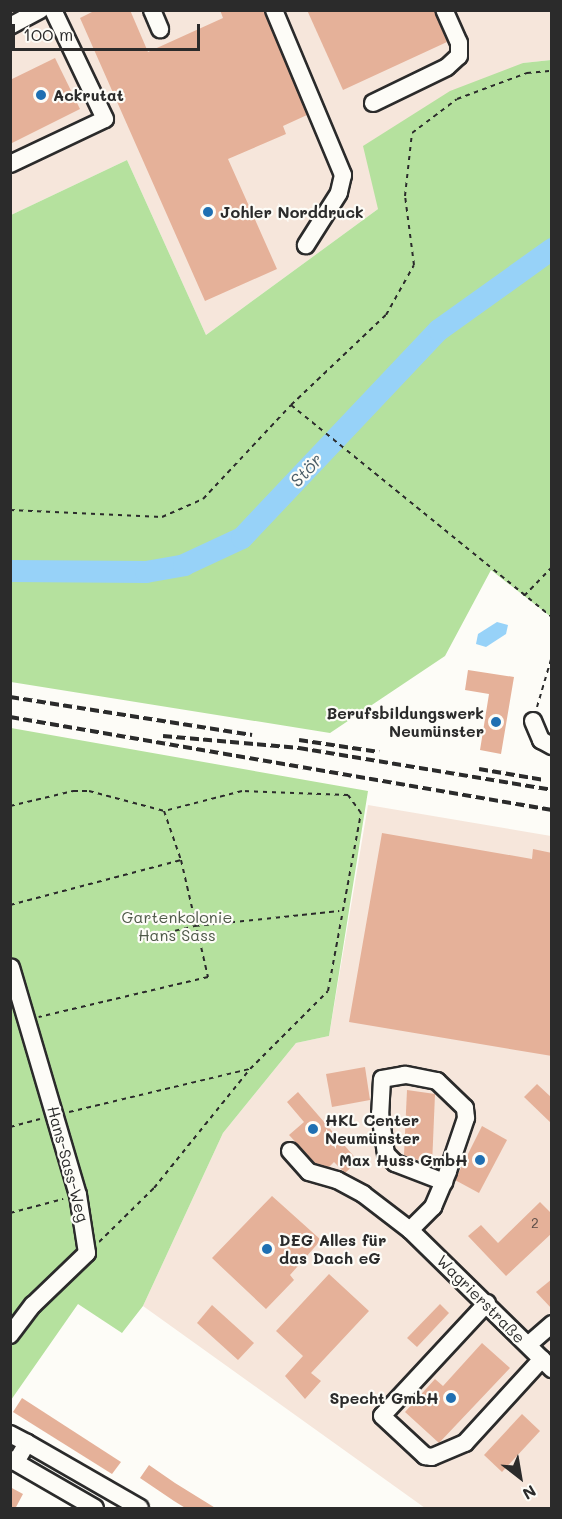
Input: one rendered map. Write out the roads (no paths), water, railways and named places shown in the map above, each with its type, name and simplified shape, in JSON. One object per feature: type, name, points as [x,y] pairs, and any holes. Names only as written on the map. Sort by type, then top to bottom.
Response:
[{"type":"street","points":[[10,26],[40,10]]},
{"type":"street","points":[[10,164],[105,119],[53,10]]},
{"type":"street","points":[[152,10],[160,29]]},
{"type":"street","points":[[274,10],[343,174],[339,193],[306,246]]},
{"type":"street","points":[[373,103],[447,67],[459,56],[459,42],[444,10]]},
{"type":"street","points":[[533,721],[541,741],[552,746]]},
{"type":"street","name":"Hans-Sass-Weg","points":[[10,968],[28,1020],[78,1195],[87,1253],[33,1305],[10,1335]]},
{"type":"street","points":[[410,1230],[433,1207],[444,1182],[466,1118],[465,1108],[437,1081],[405,1075],[382,1079],[380,1113],[386,1154],[395,1163],[444,1182]]},
{"type":"street","name":"Wagrierstraße","points":[[290,1151],[309,1172],[338,1180],[363,1194],[410,1230],[547,1364]]},
{"type":"street","points":[[487,1303],[382,1416],[425,1456],[432,1457],[465,1443],[547,1364]]},
{"type":"street","points":[[528,1345],[552,1324]]},
{"type":"street","points":[[10,1434],[140,1509]]},
{"type":"street","points":[[27,1443],[13,1460],[95,1509]]},
{"type":"water","points":[[497,622],[508,625],[506,634],[486,647],[476,644],[478,634]]},
{"type":"waterway","name":"Stör","points":[[10,571],[146,572],[184,565],[242,538],[439,330],[552,249]]},
{"type":"railway","points":[[10,697],[252,735]]},
{"type":"railway","points":[[10,717],[552,810]]},
{"type":"railway","points":[[163,736],[299,748],[552,790]]},
{"type":"railway","points":[[299,740],[379,752]]},
{"type":"railway","points":[[479,769],[544,780]]},
{"type":"place","name":"Ackrutat","points":[[41,95]]},
{"type":"place","name":"Johler Norddruck","points":[[208,212]]},
{"type":"place","name":"Berufsbildungswerk Neumünster","points":[[496,722]]},
{"type":"place","name":"HKL Center Neumünster","points":[[313,1129]]},
{"type":"place","name":"Max Huss GmbH","points":[[480,1160]]},
{"type":"place","name":"DEG Alles für das Dach eG","points":[[267,1249]]},
{"type":"place","name":"Specht GmbH","points":[[451,1398]]},
{"type":"park label","name":"Gartenkolonie Hans Sass","points":[[177,926]]}]
